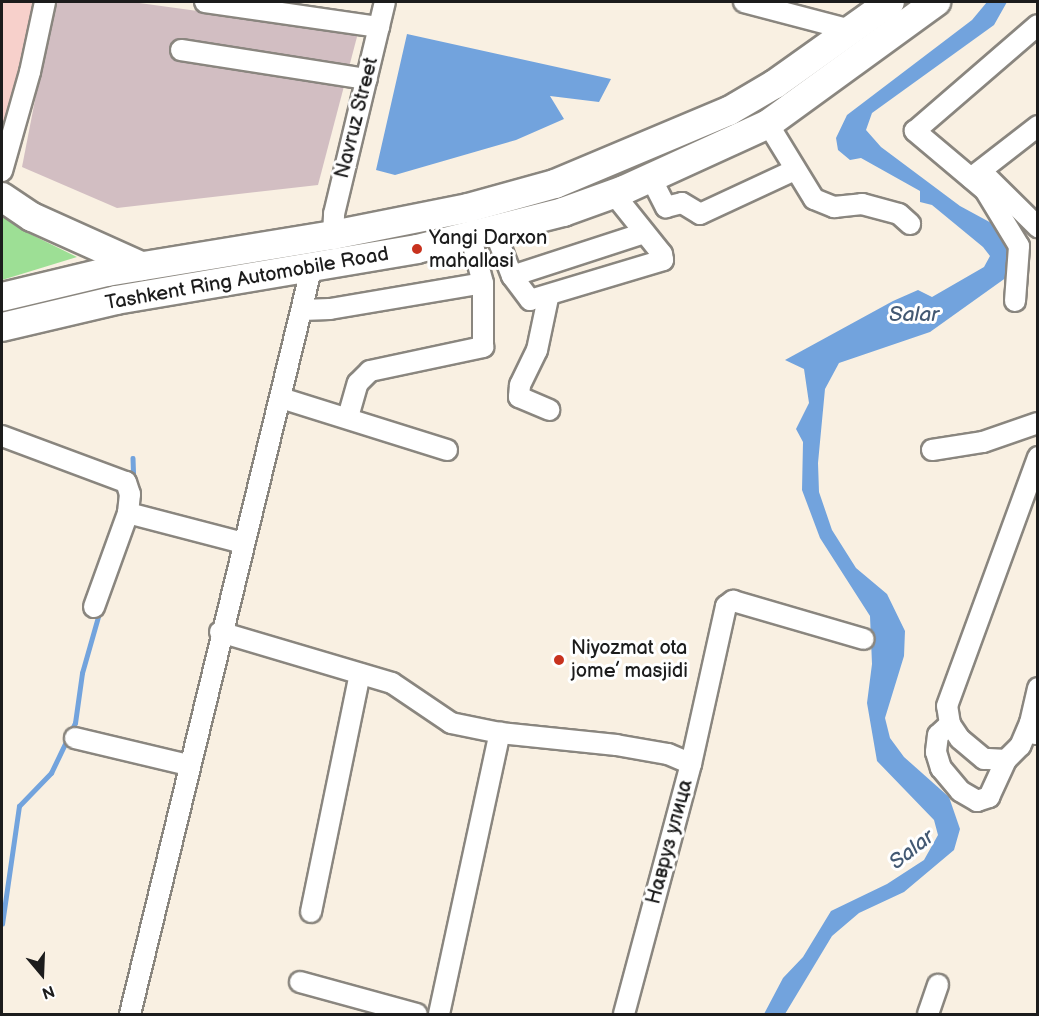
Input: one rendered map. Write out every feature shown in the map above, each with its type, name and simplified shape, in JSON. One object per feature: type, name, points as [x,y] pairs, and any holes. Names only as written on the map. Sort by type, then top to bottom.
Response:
[{"type":"highway","name":"Tashkent Ring Automobile Road","points":[[2,327],[116,300],[311,270],[483,235],[614,194],[779,116],[936,2]]},
{"type":"highway","name":"Tashkent Ring Automobile Road","points":[[2,297],[141,266],[333,235],[468,208],[555,184],[729,111],[775,84],[851,30],[880,5]]},
{"type":"highway","points":[[775,84],[779,116]]},
{"type":"highway","points":[[2,197],[58,230],[141,266]]},
{"type":"highway","points":[[2,344],[116,300]]},
{"type":"street","points":[[2,171],[30,72],[45,2]]},
{"type":"street","points":[[205,2],[379,27]]},
{"type":"street","name":"Navruz Street","points":[[333,235],[334,214],[386,2]]},
{"type":"street","points":[[744,2],[851,30]]},
{"type":"street","points":[[1038,25],[915,131],[976,174],[1038,227]]},
{"type":"street","points":[[181,50],[367,80]]},
{"type":"street","points":[[779,116],[795,170],[814,199],[825,205],[862,204],[899,214],[910,224]]},
{"type":"street","points":[[976,174],[1034,135]]},
{"type":"street","points":[[651,178],[666,207],[682,203],[700,214],[795,170]]},
{"type":"street","points":[[976,174],[1019,246],[1016,300]]},
{"type":"street","points":[[483,235],[530,300],[548,298],[663,260],[662,254],[614,194]]},
{"type":"street","points":[[512,276],[644,233]]},
{"type":"street","points":[[348,417],[358,383],[370,371],[483,347],[483,235]]},
{"type":"street","points":[[130,1014],[220,633],[281,398],[311,270]]},
{"type":"street","points":[[302,310],[340,307],[483,283]]},
{"type":"street","points":[[548,298],[537,350],[520,385],[519,397],[549,410]]},
{"type":"street","points":[[281,398],[348,417],[447,450]]},
{"type":"street","points":[[932,450],[984,442],[1038,423]]},
{"type":"street","points":[[2,436],[126,482],[130,494],[128,513],[94,606]]},
{"type":"street","points":[[1006,760],[984,759],[960,739],[950,724],[946,706],[1038,457]]},
{"type":"street","points":[[128,513],[243,543]]},
{"type":"street","name":"Навруз улица","points":[[624,1014],[691,764],[726,606],[733,601],[864,639]]},
{"type":"street","points":[[220,633],[392,683],[451,723],[500,734],[616,745],[668,754],[691,764]]},
{"type":"street","points":[[311,912],[360,674]]},
{"type":"street","points":[[950,724],[938,735],[936,752],[941,768],[960,791],[977,801],[989,797],[1006,760],[1034,731],[1038,688]]},
{"type":"street","points":[[439,1014],[500,734]]},
{"type":"street","points":[[75,738],[189,765]]},
{"type":"street","points":[[300,982],[417,1014]]},
{"type":"street","points":[[928,1014],[938,985]]},
{"type":"shaded area","points":[[2,2],[34,2],[2,139]]},
{"type":"shaded area","points":[[54,2],[132,2],[358,33],[318,185],[117,208],[22,167]]},
{"type":"green space","points":[[2,216],[28,233],[77,257],[2,280]]},
{"type":"water","name":"Salar","points":[[987,2],[1007,2],[994,25],[872,113],[866,130],[881,147],[960,206],[995,225],[1010,243],[1007,277],[930,332],[839,363],[825,389],[818,463],[819,492],[832,530],[856,568],[887,594],[905,631],[904,656],[885,718],[890,738],[904,757],[949,797],[960,829],[954,850],[904,892],[859,913],[832,936],[785,1014],[764,1014],[783,978],[803,957],[831,911],[887,884],[924,860],[938,835],[934,820],[877,761],[867,703],[872,664],[870,616],[820,538],[802,490],[803,442],[796,429],[809,403],[804,369],[785,360],[893,301],[918,290],[932,297],[984,267],[990,256],[983,247],[932,205],[920,202],[920,191],[861,158],[850,160],[838,150],[836,138],[847,115],[972,20]]},
{"type":"water","points":[[407,34],[611,79],[599,102],[550,96],[564,119],[516,140],[395,175],[376,170]]},
{"type":"waterway","points":[[133,458],[134,482]]},
{"type":"waterway","points":[[2,924],[19,806],[51,773],[75,723],[82,673],[100,610]]},
{"type":"place","name":"Yangi Darxon mahallasi","points":[[417,249]]},
{"type":"place","name":"Niyozmat ota jome’ masjidi","points":[[559,660]]}]
